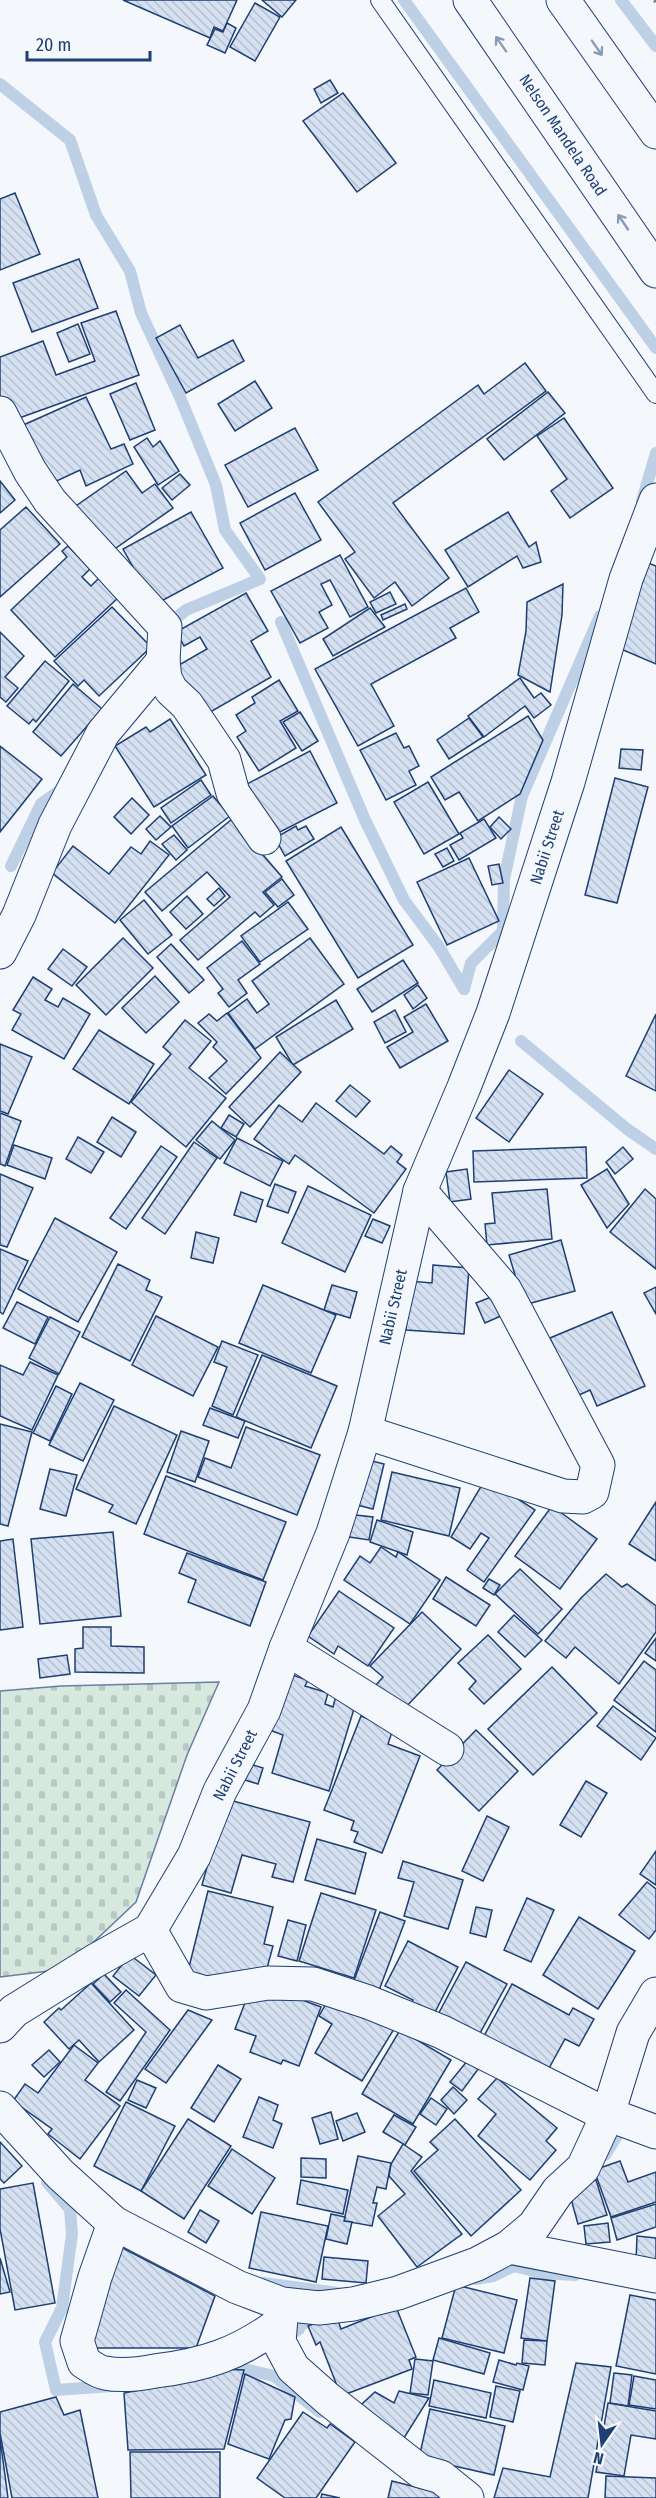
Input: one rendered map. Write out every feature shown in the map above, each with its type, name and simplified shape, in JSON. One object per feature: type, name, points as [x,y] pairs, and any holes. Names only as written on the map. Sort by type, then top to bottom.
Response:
[{"type":"street","name":"Nelson Mandela Road","points":[[470,0],[656,271]]},
{"type":"street","points":[[563,0],[656,132]]},
{"type":"street","points":[[0,413],[30,471],[50,501],[165,627],[163,662],[165,678],[171,690],[187,705],[224,760],[233,793],[264,838]]},
{"type":"street","name":"Nabii Street","points":[[0,2026],[14,2011],[150,1930],[194,1856],[220,1791],[264,1710],[286,1648],[333,1533],[365,1432],[420,1191],[493,1012],[568,782],[626,579],[656,500]]},
{"type":"street","points":[[0,952],[10,908],[103,733],[163,662]]},
{"type":"street","points":[[365,1432],[563,1496],[583,1497],[592,1492],[598,1465],[505,1290],[420,1191]]},
{"type":"street","points":[[286,1648],[447,1749]]},
{"type":"street","points":[[150,1930],[182,1986],[206,1993],[268,1983],[313,1984],[368,2002],[442,2032],[608,2114],[656,2132]]},
{"type":"street","points":[[114,2223],[95,2277],[77,2341],[84,2362],[103,2373],[142,2373],[194,2366],[230,2355],[255,2342],[281,2314],[353,2304],[398,2293],[477,2264],[509,2247],[534,2226],[558,2192],[583,2168],[608,2114],[633,2033],[656,1994]]},
{"type":"street","points":[[0,2108],[60,2174],[114,2223],[237,2287],[281,2314]]},
{"type":"street","points":[[509,2247],[656,2276]]},
{"type":"street","points":[[281,2314],[279,2342],[293,2368],[328,2399],[420,2471],[441,2477],[467,2498]]},
{"type":"lane","points":[[380,0],[656,394]]},
{"type":"green space","points":[[219,1682],[187,1755],[136,1902],[65,1969],[0,1977],[0,1691],[61,1686]]},
{"type":"building","points":[[123,0],[237,0],[223,31],[214,27],[210,38]]},
{"type":"building","points":[[262,0],[296,0],[282,17]]},
{"type":"building","points":[[255,3],[280,17],[255,61],[230,47]]},
{"type":"building","points":[[227,23],[236,28],[225,53],[207,45],[215,29],[223,32]]},
{"type":"building","points":[[330,80],[338,93],[321,103],[314,89]]},
{"type":"building","points":[[343,93],[396,163],[357,192],[303,121]]},
{"type":"building","points":[[15,193],[40,254],[0,270],[0,199]]},
{"type":"building","points":[[79,259],[98,308],[32,332],[13,283]]},
{"type":"building","points":[[116,311],[139,375],[8,422],[0,401],[0,357],[43,341],[56,375],[95,361],[81,323]]},
{"type":"building","points":[[78,324],[90,354],[69,362],[57,333]]},
{"type":"building","points":[[180,325],[198,358],[233,340],[244,361],[186,393],[156,338]]},
{"type":"building","points":[[525,363],[546,391],[393,503],[449,578],[412,606],[395,582],[374,598],[345,559],[355,552],[318,502],[478,385],[484,394]]},
{"type":"building","points":[[255,381],[272,408],[235,431],[218,404]]},
{"type":"building","points":[[136,383],[155,430],[130,440],[110,394]]},
{"type":"building","points":[[548,392],[565,413],[504,460],[487,439]]},
{"type":"building","points":[[86,397],[111,449],[124,444],[133,464],[86,486],[80,470],[46,486],[19,427]]},
{"type":"building","points":[[564,418],[613,488],[570,518],[551,491],[567,479],[537,436]]},
{"type":"building","points":[[295,428],[318,470],[248,507],[225,465]]},
{"type":"building","points":[[147,438],[153,447],[160,441],[179,471],[158,485],[134,447]]},
{"type":"building","points":[[126,471],[142,493],[155,484],[173,508],[106,555],[73,508]]},
{"type":"building","points":[[180,474],[190,485],[172,500],[162,488]]},
{"type":"building","points":[[0,481],[15,500],[0,513]]},
{"type":"building","points":[[295,493],[321,540],[265,570],[240,523]]},
{"type":"building","points":[[26,507],[60,544],[0,597],[0,530]]},
{"type":"building","points":[[191,512],[223,568],[154,605],[123,549]]},
{"type":"building","points":[[508,512],[529,547],[536,542],[541,562],[523,568],[517,556],[468,587],[445,550]]},
{"type":"building","points":[[68,546],[90,569],[82,577],[91,586],[101,576],[120,596],[55,657],[11,610],[67,557],[62,551]]},
{"type":"building","points":[[340,555],[368,607],[350,617],[330,580],[321,584],[332,605],[319,612],[328,628],[300,643],[271,591]]},
{"type":"building","points":[[648,563],[656,566],[656,664],[614,646]]},
{"type":"building","points":[[563,584],[562,615],[550,692],[518,675],[526,631],[527,602]]},
{"type":"building","points":[[466,588],[479,612],[450,628],[456,638],[371,684],[394,726],[358,746],[315,669]]},
{"type":"building","points":[[390,592],[396,604],[376,613],[370,602]]},
{"type":"building","points":[[246,593],[268,631],[251,641],[271,677],[200,718],[172,669],[207,649],[200,637],[184,646],[176,632]]},
{"type":"building","points":[[405,604],[407,609],[383,620],[381,615]]},
{"type":"building","points":[[112,607],[151,647],[99,696],[84,680],[78,686],[54,661]]},
{"type":"building","points":[[370,608],[385,627],[333,656],[323,639]]},
{"type":"building","points":[[0,632],[24,656],[5,677],[18,688],[6,702],[0,697]]},
{"type":"building","points":[[45,661],[69,681],[36,722],[33,719],[29,724],[7,706]]},
{"type":"building","points":[[520,678],[534,698],[541,693],[551,705],[534,718],[525,706],[484,737],[468,716]]},
{"type":"building","points":[[279,680],[298,711],[280,721],[296,748],[259,771],[237,737],[246,731],[236,715],[255,703],[252,697]]},
{"type":"building","points":[[73,684],[102,709],[61,756],[33,732]]},
{"type":"building","points":[[300,712],[318,741],[302,751],[283,722]]},
{"type":"building","points":[[528,716],[543,740],[520,794],[478,821],[459,792],[445,800],[431,777]]},
{"type":"building","points":[[469,718],[483,737],[449,759],[437,740]]},
{"type":"building","points":[[170,719],[206,775],[154,807],[115,746],[146,727],[150,732]]},
{"type":"building","points":[[396,733],[404,748],[409,746],[419,766],[409,771],[416,785],[386,800],[360,750]]},
{"type":"building","points":[[0,746],[42,779],[0,832]]},
{"type":"building","points":[[621,749],[643,750],[641,770],[619,768]]},
{"type":"building","points":[[310,751],[337,803],[272,836],[245,785]]},
{"type":"building","points":[[615,778],[648,787],[617,903],[585,895]]},
{"type":"building","points":[[201,780],[211,795],[171,823],[161,808]]},
{"type":"building","points":[[428,782],[459,834],[424,854],[394,802]]},
{"type":"building","points":[[213,796],[230,816],[188,848],[172,826]]},
{"type":"building","points":[[132,798],[149,815],[131,834],[114,817]]},
{"type":"building","points":[[160,816],[171,827],[156,840],[146,829]]},
{"type":"building","points":[[499,817],[511,829],[501,839],[490,827]]},
{"type":"building","points":[[232,819],[282,877],[263,892],[274,905],[260,917],[255,912],[198,960],[180,940],[230,897],[207,872],[162,911],[145,892]]},
{"type":"building","points":[[484,819],[496,838],[459,860],[450,845],[463,838],[460,833]]},
{"type":"building","points":[[296,826],[298,830],[306,826],[314,839],[285,856],[275,838]]},
{"type":"building","points":[[341,827],[413,945],[358,978],[286,861]]},
{"type":"building","points":[[174,835],[187,850],[176,860],[162,844]]},
{"type":"building","points":[[150,841],[169,855],[115,923],[52,873],[73,846],[109,874],[131,847],[141,854]]},
{"type":"building","points":[[447,848],[454,861],[443,867],[435,854]]},
{"type":"building","points":[[469,858],[499,921],[447,945],[417,882]]},
{"type":"building","points":[[499,864],[503,883],[492,885],[488,866]]},
{"type":"building","points":[[282,879],[294,895],[278,907],[265,892]]},
{"type":"building","points":[[219,888],[225,896],[214,906],[207,899]]},
{"type":"building","points":[[187,896],[203,914],[186,929],[170,912]]},
{"type":"building","points":[[144,900],[172,935],[148,954],[120,920]]},
{"type":"building","points":[[288,902],[308,929],[260,962],[241,936]]},
{"type":"building","points":[[123,938],[153,968],[106,1015],[76,985]]},
{"type":"building","points":[[310,938],[344,984],[255,1049],[228,1013],[247,999],[257,1013],[269,1004],[252,981]]},
{"type":"building","points":[[242,941],[260,964],[238,980],[247,993],[229,1007],[218,993],[223,989],[207,968]]},
{"type":"building","points":[[171,944],[204,980],[189,993],[157,957]]},
{"type":"building","points":[[63,949],[87,967],[72,986],[48,969]]},
{"type":"building","points":[[403,960],[418,983],[372,1012],[357,989]]},
{"type":"building","points":[[155,976],[179,1002],[146,1033],[122,1008]]},
{"type":"building","points":[[33,977],[52,989],[45,1000],[58,1007],[63,998],[90,1014],[64,1059],[12,1030],[21,1014],[13,1010]]},
{"type":"building","points":[[418,985],[427,998],[413,1009],[404,995]]},
{"type":"building","points":[[336,1000],[353,1029],[293,1065],[276,1037]]},
{"type":"building","points":[[426,1004],[448,1041],[400,1068],[387,1047],[413,1032],[404,1017]]},
{"type":"building","points":[[395,1010],[406,1032],[385,1043],[374,1022]]},
{"type":"building","points":[[227,1013],[261,1058],[226,1094],[209,1078],[227,1061],[213,1047],[217,1042],[198,1023],[209,1014],[217,1021]]},
{"type":"building","points":[[656,1014],[656,1091],[626,1076]]},
{"type":"building","points":[[185,1020],[211,1041],[189,1068],[226,1098],[186,1147],[131,1102],[171,1054],[163,1047]]},
{"type":"building","points":[[99,1030],[154,1064],[129,1104],[73,1069]]},
{"type":"building","points":[[0,1044],[32,1057],[8,1114],[0,1111]]},
{"type":"building","points":[[280,1052],[301,1072],[250,1127],[229,1107]]},
{"type":"building","points":[[509,1070],[543,1094],[509,1142],[476,1118]]},
{"type":"building","points":[[350,1085],[370,1101],[356,1117],[336,1101]]},
{"type":"building","points":[[316,1103],[384,1154],[391,1146],[402,1155],[397,1162],[406,1169],[374,1213],[295,1155],[289,1164],[254,1139],[279,1105],[302,1122]]},
{"type":"building","points":[[0,1113],[21,1121],[5,1166],[0,1164]]},
{"type":"building","points":[[229,1115],[244,1124],[236,1137],[221,1128]]},
{"type":"building","points":[[112,1117],[136,1132],[121,1157],[97,1142]]},
{"type":"building","points":[[212,1121],[235,1140],[220,1159],[196,1140]]},
{"type":"building","points":[[78,1137],[104,1152],[91,1173],[66,1159]]},
{"type":"building","points":[[237,1138],[283,1161],[270,1186],[224,1163]]},
{"type":"building","points":[[194,1142],[217,1158],[165,1234],[142,1218]]},
{"type":"building","points":[[14,1145],[52,1158],[45,1179],[7,1165]]},
{"type":"building","points":[[161,1146],[177,1157],[126,1229],[110,1218]]},
{"type":"building","points":[[586,1147],[587,1178],[474,1182],[473,1151]]},
{"type":"building","points":[[623,1147],[633,1159],[615,1174],[606,1162]]},
{"type":"building","points":[[467,1169],[471,1199],[450,1202],[446,1172]]},
{"type":"building","points":[[607,1169],[629,1204],[607,1228],[581,1185]]},
{"type":"building","points":[[0,1174],[33,1188],[7,1247],[0,1245]]},
{"type":"building","points":[[275,1184],[296,1192],[288,1213],[267,1206]]},
{"type":"building","points":[[308,1186],[371,1215],[345,1272],[282,1243]]},
{"type":"building","points":[[547,1189],[552,1239],[487,1245],[485,1224],[495,1223],[492,1193]]},
{"type":"building","points":[[645,1189],[656,1199],[656,1269],[610,1232]]},
{"type":"building","points":[[241,1192],[263,1200],[256,1222],[234,1215]]},
{"type":"building","points":[[55,1218],[117,1252],[78,1322],[18,1289]]},
{"type":"building","points":[[373,1219],[390,1226],[382,1243],[365,1236]]},
{"type":"building","points":[[196,1232],[219,1238],[213,1263],[191,1258]]},
{"type":"building","points":[[561,1240],[575,1291],[524,1305],[509,1255]]},
{"type":"building","points":[[0,1249],[28,1261],[3,1314],[0,1312]]},
{"type":"building","points":[[118,1264],[150,1280],[146,1290],[162,1297],[130,1361],[82,1337]]},
{"type":"building","points":[[433,1265],[469,1268],[464,1334],[406,1330],[410,1281],[432,1283]]},
{"type":"building","points":[[263,1285],[336,1315],[311,1373],[239,1343]]},
{"type":"building","points":[[332,1285],[357,1292],[350,1318],[324,1310]]},
{"type":"building","points":[[656,1287],[656,1314],[644,1293]]},
{"type":"building","points":[[496,1295],[503,1315],[485,1323],[476,1303]]},
{"type":"building","points":[[17,1302],[48,1317],[35,1344],[3,1328]]},
{"type":"building","points":[[612,1312],[645,1386],[597,1406],[590,1390],[577,1396],[550,1338]]},
{"type":"building","points":[[156,1316],[218,1347],[193,1396],[132,1365]]},
{"type":"building","points":[[50,1317],[80,1332],[59,1374],[29,1358]]},
{"type":"building","points":[[222,1341],[258,1355],[233,1415],[212,1406],[227,1367],[214,1362]]},
{"type":"building","points":[[262,1355],[337,1386],[311,1448],[236,1417]]},
{"type":"building","points":[[30,1362],[58,1375],[32,1430],[0,1416],[0,1365],[23,1375]]},
{"type":"building","points":[[80,1383],[114,1400],[83,1461],[49,1445]]},
{"type":"building","points":[[56,1386],[72,1394],[50,1441],[33,1433]]},
{"type":"building","points":[[114,1406],[177,1435],[136,1524],[109,1512],[113,1505],[76,1489]]},
{"type":"building","points":[[210,1408],[245,1421],[238,1438],[203,1425]]},
{"type":"building","points":[[0,1424],[32,1432],[8,1526],[0,1524]]},
{"type":"building","points":[[246,1427],[320,1455],[297,1515],[198,1477],[205,1458],[231,1468]]},
{"type":"building","points":[[181,1431],[209,1441],[195,1482],[167,1472]]},
{"type":"building","points":[[368,1460],[384,1464],[373,1509],[357,1505]]},
{"type":"building","points":[[50,1469],[77,1475],[66,1516],[40,1509]]},
{"type":"building","points":[[392,1472],[460,1488],[449,1536],[381,1520]]},
{"type":"building","points":[[166,1476],[286,1522],[263,1580],[144,1534]]},
{"type":"building","points":[[486,1478],[535,1510],[484,1582],[467,1570],[489,1538],[481,1533],[470,1549],[451,1537]]},
{"type":"building","points":[[656,1502],[656,1561],[629,1544]]},
{"type":"building","points":[[552,1506],[597,1539],[560,1589],[515,1556]]},
{"type":"building","points":[[346,1514],[373,1517],[369,1540],[343,1536]]},
{"type":"building","points":[[377,1520],[413,1532],[407,1555],[370,1542]]},
{"type":"building","points":[[113,1532],[121,1616],[40,1624],[31,1539]]},
{"type":"building","points":[[13,1539],[23,1627],[0,1630],[0,1541]]},
{"type":"building","points":[[381,1547],[396,1557],[398,1552],[440,1580],[410,1624],[344,1580],[360,1556],[370,1563]]},
{"type":"building","points":[[187,1553],[266,1582],[250,1626],[188,1602],[196,1580],[179,1573]]},
{"type":"building","points":[[520,1569],[562,1609],[538,1634],[495,1594]]},
{"type":"building","points":[[606,1574],[622,1587],[627,1584],[656,1606],[656,1632],[619,1684],[575,1647],[566,1658],[545,1641],[581,1598]]},
{"type":"building","points":[[446,1577],[490,1605],[476,1626],[433,1599]]},
{"type":"building","points":[[489,1579],[500,1585],[494,1595],[483,1588]]},
{"type":"building","points":[[339,1591],[394,1628],[368,1666],[338,1646],[334,1654],[308,1636]]},
{"type":"building","points":[[422,1612],[461,1649],[403,1710],[376,1685],[383,1677],[370,1666]]},
{"type":"building","points":[[514,1615],[542,1640],[525,1657],[498,1632]]},
{"type":"building","points":[[83,1627],[111,1627],[111,1646],[144,1647],[144,1673],[75,1672],[75,1649],[83,1648]]},
{"type":"building","points":[[488,1635],[521,1669],[484,1704],[469,1689],[476,1681],[458,1663]]},
{"type":"building","points":[[656,1638],[656,1661],[645,1653]]},
{"type":"building","points":[[67,1655],[70,1674],[40,1678],[38,1659]]},
{"type":"building","points":[[644,1661],[656,1670],[656,1732],[614,1700]]},
{"type":"building","points":[[552,1667],[597,1713],[533,1775],[488,1729]]},
{"type":"building","points":[[292,1675],[308,1680],[305,1686],[328,1693],[325,1704],[333,1707],[337,1692],[357,1699],[329,1791],[272,1773],[283,1735],[267,1729]]},
{"type":"building","points":[[613,1706],[656,1738],[641,1760],[597,1726]]},
{"type":"building","points":[[361,1716],[393,1729],[388,1744],[420,1756],[382,1853],[354,1842],[358,1832],[351,1830],[354,1821],[324,1810]]},
{"type":"building","points":[[476,1730],[518,1771],[479,1811],[437,1770]]},
{"type":"building","points":[[250,1764],[263,1768],[258,1784],[245,1780]]},
{"type":"building","points":[[586,1781],[607,1793],[581,1837],[560,1825]]},
{"type":"building","points":[[226,1799],[310,1822],[293,1882],[272,1877],[276,1864],[242,1855],[231,1893],[202,1885]]},
{"type":"building","points":[[487,1816],[509,1827],[483,1881],[462,1871]]},
{"type":"building","points":[[317,1839],[366,1853],[355,1894],[305,1880]]},
{"type":"building","points":[[656,1851],[656,1885],[640,1874]]},
{"type":"building","points":[[403,1861],[463,1880],[448,1929],[404,1916],[414,1882],[398,1878]]},
{"type":"building","points":[[647,1882],[656,1889],[656,1930],[649,1939],[619,1915]]},
{"type":"building","points":[[208,1891],[273,1907],[264,1944],[273,1946],[263,1983],[186,1979]]},
{"type":"building","points":[[321,1893],[376,1910],[354,1978],[299,1961]]},
{"type":"building","points":[[527,1898],[554,1910],[531,1962],[504,1950]]},
{"type":"building","points":[[476,1907],[492,1910],[486,1937],[470,1933]]},
{"type":"building","points":[[380,1912],[405,1921],[378,1993],[353,1983]]},
{"type":"building","points":[[579,1917],[635,1951],[598,2009],[543,1975]]},
{"type":"building","points":[[288,1920],[306,1925],[297,1961],[278,1956]]},
{"type":"building","points":[[408,1941],[458,1967],[432,2018],[410,2006],[413,2000],[385,1986]]},
{"type":"building","points":[[130,1955],[156,1975],[139,1996],[113,1976]]},
{"type":"building","points":[[466,1962],[507,1984],[474,2044],[434,2022]]},
{"type":"building","points":[[104,1974],[121,1992],[110,2002],[93,1984]]},
{"type":"building","points":[[91,1983],[134,2030],[99,2062],[79,2040],[69,2049],[44,2022]]},
{"type":"building","points":[[512,1984],[569,2015],[573,2008],[594,2019],[579,2046],[565,2039],[548,2070],[484,2036]]},
{"type":"building","points":[[251,1987],[270,1988],[321,2007],[299,2066],[283,2060],[281,2064],[250,2052],[256,2036],[235,2029]]},
{"type":"building","points":[[126,1990],[170,2030],[120,2101],[106,2092],[146,2032],[114,2003]]},
{"type":"building","points":[[332,1993],[394,2029],[362,2081],[315,2053],[332,2024],[319,2016]]},
{"type":"building","points":[[188,2010],[212,2020],[166,2083],[145,2069]]},
{"type":"building","points":[[400,2030],[451,2060],[413,2124],[362,2094]]},
{"type":"building","points":[[74,2045],[98,2063],[85,2080],[120,2106],[80,2159],[48,2134],[52,2129],[13,2101],[25,2084],[38,2093]]},
{"type":"building","points":[[49,2050],[60,2062],[44,2077],[32,2065]]},
{"type":"building","points":[[468,2060],[479,2068],[462,2091],[450,2082]]},
{"type":"building","points":[[218,2065],[241,2079],[214,2122],[191,2108]]},
{"type":"building","points":[[497,2078],[557,2128],[546,2141],[556,2150],[530,2180],[478,2136],[496,2114],[478,2099]]},
{"type":"building","points":[[137,2080],[156,2088],[146,2108],[128,2100]]},
{"type":"building","points":[[453,2087],[467,2100],[454,2114],[441,2100]]},
{"type":"building","points":[[259,2097],[278,2105],[273,2120],[282,2124],[273,2148],[243,2137]]},
{"type":"building","points":[[431,2098],[447,2109],[436,2125],[420,2114]]},
{"type":"building","points":[[126,2102],[175,2126],[141,2191],[94,2166]]},
{"type":"building","points":[[331,2112],[338,2139],[320,2144],[312,2118]]},
{"type":"building","points":[[357,2113],[365,2132],[343,2141],[336,2121]]},
{"type":"building","points":[[394,2115],[416,2127],[405,2145],[383,2132]]},
{"type":"building","points":[[188,2119],[231,2146],[184,2219],[141,2191]]},
{"type":"building","points":[[455,2119],[521,2190],[471,2236],[414,2171],[438,2150],[430,2142]]},
{"type":"building","points":[[0,2142],[22,2166],[4,2183],[0,2179]]},
{"type":"building","points":[[403,2144],[422,2157],[411,2171],[462,2234],[417,2267],[378,2216],[405,2194],[389,2176],[391,2164]]},
{"type":"building","points":[[232,2149],[275,2178],[252,2214],[208,2186]]},
{"type":"building","points":[[358,2156],[391,2163],[386,2189],[377,2187],[373,2203],[377,2203],[372,2226],[344,2221]]},
{"type":"building","points":[[301,2158],[326,2159],[326,2178],[301,2177]]},
{"type":"building","points":[[620,2161],[628,2182],[656,2172],[656,2202],[611,2217],[594,2170]]},
{"type":"building","points":[[301,2180],[348,2190],[343,2214],[297,2204]]},
{"type":"building","points":[[596,2180],[607,2215],[578,2224],[568,2188]]},
{"type":"building","points":[[33,2183],[55,2303],[15,2310],[0,2229],[0,2189]]},
{"type":"building","points":[[656,2204],[656,2227],[617,2240],[611,2218]]},
{"type":"building","points":[[200,2210],[219,2221],[206,2243],[188,2232]]},
{"type":"building","points":[[261,2212],[328,2226],[316,2282],[249,2268]]},
{"type":"building","points":[[331,2214],[345,2217],[344,2221],[352,2222],[347,2244],[326,2239]]},
{"type":"building","points":[[608,2223],[610,2242],[586,2244],[584,2226]]},
{"type":"building","points":[[637,2236],[656,2238],[656,2263],[636,2262]]},
{"type":"building","points":[[115,2244],[215,2296],[196,2348],[84,2348]]},
{"type":"building","points":[[324,2257],[368,2261],[366,2283],[322,2279]]},
{"type":"building","points":[[0,2258],[10,2292],[0,2294]]},
{"type":"building","points":[[530,2278],[555,2281],[547,2341],[521,2338]]},
{"type":"building","points":[[456,2285],[517,2300],[504,2353],[442,2338]]},
{"type":"building","points":[[630,2295],[656,2300],[656,2374],[616,2366]]},
{"type":"building","points":[[396,2307],[416,2357],[409,2360],[412,2369],[341,2396],[320,2342],[316,2345],[308,2326],[336,2315],[341,2329]]},
{"type":"building","points":[[439,2338],[490,2353],[484,2374],[433,2360]]},
{"type":"building","points":[[524,2340],[547,2341],[545,2365],[522,2363]]},
{"type":"building","points":[[415,2359],[433,2361],[428,2395],[410,2393]]},
{"type":"building","points":[[499,2360],[529,2366],[523,2390],[493,2382]]},
{"type":"building","points":[[576,2363],[611,2367],[588,2498],[494,2498],[503,2468],[550,2477]]},
{"type":"building","points":[[193,2368],[244,2370],[224,2449],[128,2450],[124,2393],[192,2380]]},
{"type":"building","points":[[614,2373],[632,2375],[628,2406],[610,2403]]},
{"type":"building","points":[[245,2374],[295,2397],[291,2419],[285,2420],[269,2459],[228,2444]]},
{"type":"building","points":[[634,2376],[656,2380],[656,2409],[629,2405]]},
{"type":"building","points":[[434,2380],[491,2393],[486,2418],[429,2406]]},
{"type":"building","points":[[496,2386],[520,2391],[513,2422],[490,2417]]},
{"type":"building","points":[[399,2391],[429,2398],[399,2446],[351,2414],[375,2392],[394,2403]]},
{"type":"building","points":[[56,2397],[64,2415],[80,2410],[98,2498],[12,2498],[0,2433],[0,2412]]},
{"type":"building","points":[[608,2403],[656,2411],[656,2439],[631,2435],[624,2476],[596,2472]]},
{"type":"building","points":[[430,2409],[505,2426],[494,2475],[419,2458]]},
{"type":"building","points":[[303,2412],[327,2428],[330,2424],[355,2442],[316,2498],[285,2498],[257,2478]]},
{"type":"building","points":[[0,2438],[8,2498],[0,2498]]},
{"type":"building","points":[[130,2452],[220,2452],[220,2498],[131,2498]]},
{"type":"building","points":[[606,2476],[656,2478],[656,2498],[605,2498]]},
{"type":"building","points":[[392,2481],[451,2496],[450,2498],[388,2498]]},
{"type":"building","points":[[322,2494],[340,2498],[321,2498]]},
{"type":"waterway","points":[[404,0],[656,348]]},
{"type":"waterway","points":[[621,0],[656,46]]},
{"type":"waterway","points":[[0,84],[70,140],[96,215],[130,271],[141,313],[180,397],[216,485],[225,530],[260,579],[186,610],[166,626]]},
{"type":"waterway","points":[[642,501],[656,453]]},
{"type":"waterway","points":[[464,989],[471,963],[503,931],[504,879],[522,796],[600,616]]},
{"type":"waterway","points":[[281,622],[365,820],[404,900],[439,947],[464,989]]},
{"type":"waterway","points":[[11,866],[41,804],[62,789]]},
{"type":"waterway","points":[[521,1041],[627,1129],[656,1149]]},
{"type":"waterway","points":[[605,2155],[626,2121]]},
{"type":"waterway","points":[[47,2182],[70,2209],[72,2234],[62,2308],[45,2342],[56,2390],[112,2386]]},
{"type":"waterway","points":[[476,2279],[493,2276],[514,2266],[542,2273],[575,2275]]},
{"type":"waterway","points":[[263,2283],[338,2293]]},
{"type":"waterway","points":[[284,2339],[299,2329],[300,2325],[319,2317]]},
{"type":"waterway","points":[[226,2359],[231,2358],[240,2368],[274,2376],[320,2412]]}]
